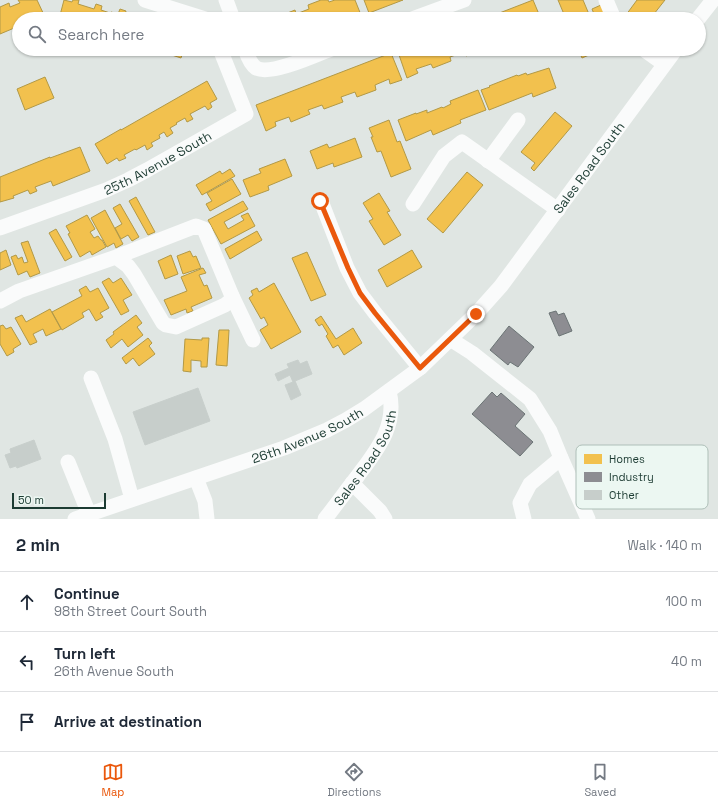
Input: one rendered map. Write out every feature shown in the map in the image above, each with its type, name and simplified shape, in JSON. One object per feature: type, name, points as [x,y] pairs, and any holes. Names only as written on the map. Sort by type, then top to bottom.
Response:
[{"type":"street","points":[[145,0],[183,12]]},
{"type":"street","points":[[226,0],[230,12]]},
{"type":"street","points":[[431,12],[464,0]]},
{"type":"street","points":[[606,0],[611,12]]},
{"type":"street","points":[[704,12],[713,0]]},
{"type":"street","name":"25th Avenue South","points":[[0,228],[106,190],[147,170],[246,114],[223,56]]},
{"type":"street","points":[[248,56],[251,63],[261,70],[272,70],[311,56]]},
{"type":"street","points":[[653,56],[664,64]]},
{"type":"street","name":"Sales Road South","points":[[501,286],[670,56]]},
{"type":"street","points":[[488,160],[518,120]]},
{"type":"street","points":[[413,204],[444,156],[462,142],[558,210]]},
{"type":"street","points":[[320,201],[360,293],[420,368]]},
{"type":"street","points":[[0,301],[19,291],[199,226],[204,229],[232,296],[253,340]]},
{"type":"street","points":[[116,257],[128,266],[134,274],[163,323],[166,325],[176,327],[224,305],[230,301],[232,296]]},
{"type":"street","name":"26th Avenue South","points":[[82,517],[284,448],[327,430],[346,420],[364,409],[420,368],[476,314],[501,286]]},
{"type":"street","points":[[450,339],[472,353],[530,399],[550,432],[576,492]]},
{"type":"street","points":[[91,378],[115,439],[132,499]]},
{"type":"street","name":"Sales Road South","points":[[325,519],[382,442],[389,424],[391,410],[389,391]]},
{"type":"street","points":[[524,519],[520,503],[530,484],[561,458]]},
{"type":"street","points":[[68,462],[82,517]]},
{"type":"street","points":[[196,478],[205,501],[207,519]]},
{"type":"street","points":[[352,483],[380,511],[385,519]]},
{"type":"street","points":[[584,509],[588,519]]},
{"type":"building: Homes","points":[[18,0],[37,0],[43,12],[12,12],[12,29],[0,34],[0,7],[9,3],[10,7],[20,3]]},
{"type":"building: Homes","points":[[64,0],[72,2],[73,0],[79,0],[78,4],[94,9],[96,4],[102,6],[101,10],[107,12],[61,12]]},
{"type":"building: Homes","points":[[321,0],[328,0],[329,2],[335,0],[355,0],[360,12],[301,12],[309,9],[308,5]]},
{"type":"building: Homes","points":[[364,0],[403,0],[372,12],[369,12]]},
{"type":"building: Homes","points":[[533,0],[538,12],[502,12]]},
{"type":"building: Homes","points":[[558,0],[583,0],[588,12],[563,12]]},
{"type":"building: Homes","points":[[637,0],[665,0],[656,12],[628,12]]},
{"type":"building: Homes","points":[[601,5],[604,12],[593,12],[592,9]]},
{"type":"building: Homes","points":[[120,9],[126,12],[119,12]]},
{"type":"building: Homes","points":[[383,56],[392,56],[402,80],[390,84],[389,79],[375,85],[376,90],[357,97],[355,92],[341,97],[343,102],[324,109],[322,105],[308,110],[310,114],[291,122],[289,117],[275,122],[276,126],[266,131],[256,105]]},
{"type":"building: Homes","points":[[399,56],[453,56],[450,57],[451,61],[433,68],[431,64],[416,69],[418,73],[407,78]]},
{"type":"building: Homes","points":[[549,68],[556,88],[533,97],[532,93],[489,110],[481,90],[517,75],[526,73],[527,75]]},
{"type":"building: Homes","points":[[45,77],[54,98],[25,110],[17,89]]},
{"type":"building: Homes","points":[[207,81],[217,99],[210,103],[212,107],[208,110],[205,106],[190,114],[193,119],[187,122],[185,118],[176,123],[177,124],[170,128],[173,133],[167,137],[164,132],[159,135],[160,138],[151,143],[153,146],[147,150],[145,145],[124,155],[126,158],[119,161],[117,158],[107,164],[95,144]]},
{"type":"building: Homes","points":[[478,90],[486,110],[460,120],[461,123],[433,135],[431,130],[406,141],[398,120],[427,110],[427,113],[442,107],[443,108],[451,104],[450,101]]},
{"type":"building: Homes","points":[[555,112],[572,126],[534,171],[531,168],[535,163],[521,152]]},
{"type":"building: Homes","points":[[389,120],[397,142],[400,141],[411,169],[391,177],[381,151],[377,152],[369,128]]},
{"type":"building: Homes","points":[[355,138],[362,157],[334,167],[333,163],[317,169],[310,151],[327,144],[329,148]]},
{"type":"building: Homes","points":[[80,147],[90,171],[53,186],[51,181],[35,187],[37,191],[30,194],[28,190],[13,196],[14,198],[0,202],[0,177]]},
{"type":"building: Homes","points":[[285,159],[292,176],[268,186],[269,190],[250,197],[243,180],[261,173],[259,169]]},
{"type":"building: Homes","points":[[230,169],[235,176],[202,195],[196,185],[220,171],[222,174]]},
{"type":"building: Homes","points":[[467,172],[483,185],[443,233],[427,219]]},
{"type":"building: Homes","points":[[232,179],[241,194],[210,211],[206,204],[212,201],[207,193]]},
{"type":"building: Homes","points":[[379,193],[390,211],[387,212],[401,235],[384,245],[369,221],[373,219],[363,203]]},
{"type":"building: Homes","points":[[136,197],[155,232],[148,235],[129,201]]},
{"type":"building: Homes","points":[[243,201],[248,209],[224,222],[228,229],[244,220],[241,216],[248,213],[255,226],[221,244],[208,220]]},
{"type":"building: Homes","points":[[120,204],[139,237],[132,241],[128,235],[121,239],[115,228],[122,224],[113,208]]},
{"type":"building: Homes","points":[[105,210],[123,244],[116,248],[114,243],[107,247],[91,218]]},
{"type":"building: Homes","points":[[87,215],[95,229],[90,232],[94,238],[98,236],[106,247],[92,255],[90,251],[80,257],[68,234],[70,233],[66,226]]},
{"type":"building: Homes","points":[[56,229],[72,257],[65,261],[49,233]]},
{"type":"building: Homes","points":[[257,231],[262,240],[230,259],[225,249]]},
{"type":"building: Homes","points":[[28,241],[40,273],[30,277],[27,271],[18,275],[11,257],[16,255],[18,259],[22,257],[24,263],[28,262],[21,243]]},
{"type":"building: Homes","points":[[6,250],[11,265],[0,270],[0,253]]},
{"type":"building: Homes","points":[[412,250],[422,267],[387,287],[378,270]]},
{"type":"building: Homes","points":[[190,251],[193,257],[196,256],[201,268],[183,274],[177,256]]},
{"type":"building: Homes","points":[[307,252],[326,295],[311,301],[292,258]]},
{"type":"building: Homes","points":[[171,255],[178,274],[165,279],[158,261]]},
{"type":"building: Homes","points":[[203,268],[206,273],[199,275],[204,286],[207,285],[212,298],[191,307],[193,311],[187,313],[186,309],[171,315],[164,300],[187,291],[181,277]]},
{"type":"building: Homes","points":[[109,278],[113,283],[121,278],[132,295],[123,300],[129,311],[121,315],[102,282]]},
{"type":"building: Homes","points":[[274,283],[301,332],[271,349],[260,330],[268,325],[264,317],[261,319],[249,298],[253,295],[251,291],[257,288],[259,292]]},
{"type":"building: Homes","points":[[86,286],[90,292],[98,288],[109,308],[100,313],[103,317],[96,321],[89,309],[82,313],[84,317],[62,330],[52,312],[82,296],[79,290]]},
{"type":"building: Homes","points":[[50,309],[61,329],[46,336],[43,329],[33,334],[37,342],[30,345],[15,318],[22,315],[26,322]]},
{"type":"building: Homes","points":[[136,315],[142,323],[137,327],[143,335],[128,347],[122,339],[111,348],[106,340],[114,334],[113,332]]},
{"type":"building: Homes","points":[[321,316],[336,339],[353,328],[362,343],[344,355],[338,345],[333,348],[326,336],[328,334],[322,324],[319,326],[315,320]]},
{"type":"building: Homes","points":[[3,325],[6,329],[11,327],[21,344],[13,349],[14,352],[7,356],[0,344],[0,326]]},
{"type":"building: Homes","points":[[219,330],[229,330],[227,366],[216,365]]},
{"type":"building: Homes","points":[[148,338],[152,343],[149,346],[155,354],[139,366],[133,358],[126,364],[122,358]]},
{"type":"building: Homes","points":[[202,338],[209,338],[207,367],[201,367],[201,361],[191,360],[191,372],[183,371],[185,339],[202,340]]},
{"type":"building: Industry","points":[[556,311],[558,315],[564,313],[572,331],[559,336],[549,313]]},
{"type":"building: Industry","points":[[509,326],[534,347],[518,367],[510,362],[508,365],[490,350]]},
{"type":"building: Industry","points":[[492,392],[497,397],[501,393],[525,414],[515,426],[533,442],[520,456],[472,414]]},
{"type":"building: Other","points":[[298,360],[300,364],[307,361],[312,374],[295,381],[301,395],[291,400],[285,385],[293,382],[290,375],[278,381],[275,374],[289,368],[287,364]]},
{"type":"building: Other","points":[[198,388],[210,421],[145,445],[133,412]]},
{"type":"building: Other","points":[[34,440],[41,459],[17,468],[16,466],[10,468],[5,455],[11,453],[10,449]]},
{"type":"route","points":[[320,201],[360,293],[420,368],[476,314]]}]
